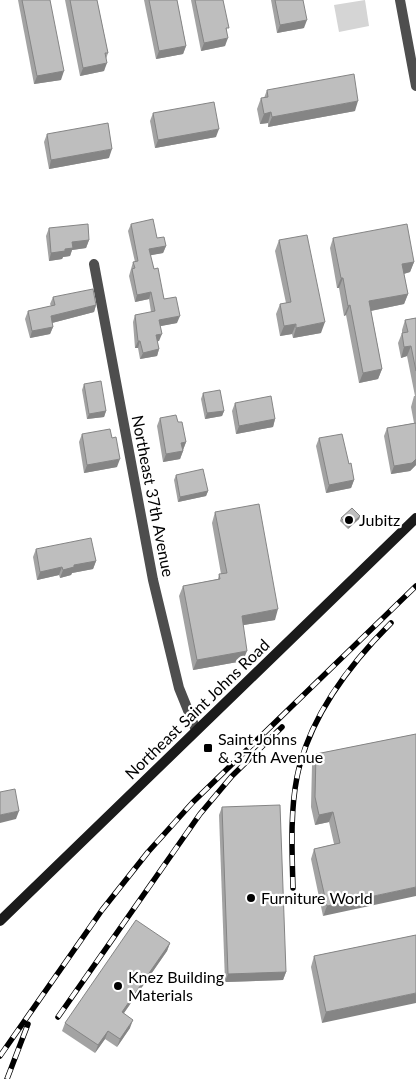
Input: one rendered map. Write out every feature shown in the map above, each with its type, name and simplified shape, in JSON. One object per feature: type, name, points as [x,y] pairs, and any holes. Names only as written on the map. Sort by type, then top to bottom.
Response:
[{"type":"main road","name":"Northeast Saint Johns Road","points":[[0,921],[416,518]]},
{"type":"street","points":[[400,0],[416,86]]},
{"type":"street","name":"Northeast 37th Avenue","points":[[94,264],[153,580],[179,688],[196,730]]},
{"type":"shaded area","points":[[365,0],[369,26],[339,32],[334,5]]},
{"type":"building","points":[[22,0],[50,0],[64,71],[37,76]]},
{"type":"building","points":[[70,0],[97,0],[108,53],[105,53],[107,63],[83,68]]},
{"type":"building","points":[[149,0],[177,0],[186,46],[159,51]]},
{"type":"building","points":[[195,0],[223,0],[229,28],[226,28],[228,38],[204,43]]},
{"type":"building","points":[[275,0],[303,0],[307,20],[280,25]]},
{"type":"building","points":[[354,74],[358,101],[272,117],[271,112],[264,114],[261,98],[268,97],[267,90]]},
{"type":"building","points":[[214,102],[219,129],[158,140],[153,113]]},
{"type":"building","points":[[108,123],[112,149],[51,160],[47,134]]},
{"type":"building","points":[[153,219],[157,238],[164,237],[166,246],[149,249],[154,269],[158,268],[164,299],[176,297],[180,316],[159,320],[162,334],[156,335],[159,349],[143,353],[140,341],[138,341],[135,315],[155,311],[151,292],[137,295],[132,269],[135,268],[133,262],[138,261],[131,224]]},
{"type":"building","points":[[88,224],[89,240],[72,242],[73,248],[51,253],[49,228]]},
{"type":"building","points":[[407,224],[414,262],[402,264],[408,294],[369,301],[382,369],[363,373],[350,305],[348,306],[333,238]]},
{"type":"building","points":[[307,235],[325,322],[296,328],[296,324],[284,326],[280,304],[291,302],[279,240]]},
{"type":"building","points":[[93,289],[96,305],[51,316],[53,327],[32,331],[28,311],[55,305],[53,297]]},
{"type":"building","points":[[416,318],[416,371],[411,346],[404,347],[402,333],[408,332],[405,320]]},
{"type":"building","points":[[101,381],[106,411],[89,414],[84,384]]},
{"type":"building","points":[[220,390],[224,411],[207,413],[203,393]]},
{"type":"building","points":[[271,396],[275,419],[239,426],[235,403]]},
{"type":"building","points":[[176,415],[178,422],[182,422],[186,442],[181,443],[183,451],[166,454],[160,418]]},
{"type":"building","points":[[416,423],[416,459],[412,463],[394,466],[387,428]]},
{"type":"building","points":[[110,429],[112,438],[116,437],[120,459],[87,465],[82,434]]},
{"type":"building","points":[[342,434],[354,480],[329,485],[319,438]]},
{"type":"building","points":[[203,469],[208,491],[180,497],[176,475]]},
{"type":"building","points":[[259,504],[278,609],[242,616],[247,651],[197,660],[183,586],[220,579],[219,574],[227,573],[215,512]]},
{"type":"building","name":"Jubitz","points":[[352,508],[360,516],[349,526],[341,518]]},
{"type":"building","points":[[91,538],[96,561],[74,565],[74,567],[63,570],[62,567],[40,572],[36,549]]},
{"type":"building","points":[[416,734],[416,887],[327,906],[314,849],[340,843],[333,812],[319,815],[315,797],[316,754]]},
{"type":"building","points":[[15,789],[19,811],[0,815],[0,792]]},
{"type":"building","name":"Furniture World","points":[[280,805],[286,972],[228,974],[222,807]]},
{"type":"building","name":"Knez Building Materials","points":[[136,920],[170,943],[122,1012],[133,1020],[120,1039],[108,1031],[98,1045],[65,1023]]},
{"type":"building","points":[[416,935],[416,993],[326,1012],[314,956]]},
{"type":"railway","points":[[0,1056],[102,910],[148,852],[193,802],[416,586]]},
{"type":"railway","points":[[293,888],[293,804],[303,755],[321,713],[333,693],[360,656],[391,623]]},
{"type":"railway","points":[[58,1017],[200,814],[232,776],[282,727]]},
{"type":"railway","points":[[7,1079],[28,1024]]},
{"type":"place","name":"Jubitz","points":[[349,520]]},
{"type":"place","name":"Saint Johns & 37th Avenue","points":[[208,748]]},
{"type":"place","name":"Furniture World","points":[[251,898]]},
{"type":"place","name":"Knez Building Materials","points":[[118,986]]}]
